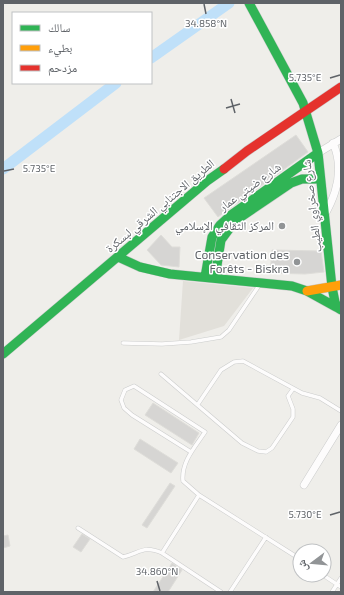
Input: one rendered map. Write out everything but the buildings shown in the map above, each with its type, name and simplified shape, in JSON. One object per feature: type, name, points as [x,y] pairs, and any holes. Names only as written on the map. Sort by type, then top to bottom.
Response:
[{"type":"main road","name":"شارع صخراوي الطيب","points":[[249,3],[304,107],[318,153],[324,216],[340,308]]},
{"type":"main road","name":"الطريق الاجتنابي الشرقي لبسكرة","points":[[3,354],[217,173],[341,78]]},
{"type":"main road","name":"الطريق الاجتنابي الشرقي لبسكرة","points":[[3,345],[200,177],[249,139],[341,87]]},
{"type":"main road","name":"شارع ضيتي عمار","points":[[205,277],[212,237],[220,225],[233,218],[318,153]]},
{"type":"main road","points":[[297,168],[302,179]]},
{"type":"main road","points":[[215,278],[221,240],[233,218],[302,179],[320,179]]},
{"type":"main road","points":[[118,257],[140,267],[170,274],[292,286],[307,291],[340,308]]},
{"type":"main road","points":[[307,291],[337,286]]},
{"type":"street","name":"شارع ضيتي عمار","points":[[318,153],[341,139]]},
{"type":"street","points":[[324,216],[334,199],[340,180],[338,154],[333,143]]},
{"type":"street","points":[[304,485],[340,428]]},
{"type":"lane","points":[[123,343],[162,344],[191,342],[221,337],[229,330],[261,282]]},
{"type":"lane","points":[[198,404],[221,370],[234,362],[243,361],[293,389],[320,398],[341,411]]},
{"type":"lane","points":[[161,374],[242,443],[258,451],[266,452],[272,448],[293,417],[293,409],[288,396],[293,389]]},
{"type":"lane","points":[[192,452],[132,416],[124,408],[121,400],[125,390],[134,386],[205,432],[185,463],[182,473],[183,481],[199,495],[292,555]]},
{"type":"lane","points":[[162,553],[199,495]]},
{"type":"lane","points":[[78,528],[122,557],[142,550],[153,549],[162,553],[221,592]]},
{"type":"lane","points":[[230,592],[266,537]]},
{"type":"lane","points":[[332,592],[341,578]]},
{"type":"lane","points":[[332,581],[341,587]]},
{"type":"shaded area","points":[[183,281],[253,288],[224,326],[179,340]]},
{"type":"waterway","points":[[152,57],[229,3]]},
{"type":"waterway","points":[[3,169],[115,84]]},
{"type":"traffic: fast","points":[[249,3],[303,103],[318,153],[332,287],[336,307],[341,310]]},
{"type":"traffic: fast","points":[[205,277],[212,237],[220,225],[231,215],[318,153]]},
{"type":"traffic: fast","points":[[3,354],[207,181],[224,169]]},
{"type":"traffic: fast","points":[[215,278],[221,240],[235,221],[291,183],[302,179],[320,179]]},
{"type":"traffic: fast","points":[[118,257],[140,267],[170,274],[292,286],[307,291],[336,307],[341,306]]},
{"type":"traffic: slow","points":[[307,291],[341,285]]},
{"type":"traffic: jam","points":[[224,169],[247,151],[341,87]]},
{"type":"place","name":"المركز الثقافي الإسلامي","points":[[282,226]]},
{"type":"place","name":"Conservation des Forêts - Biskra","points":[[297,262]]}]
